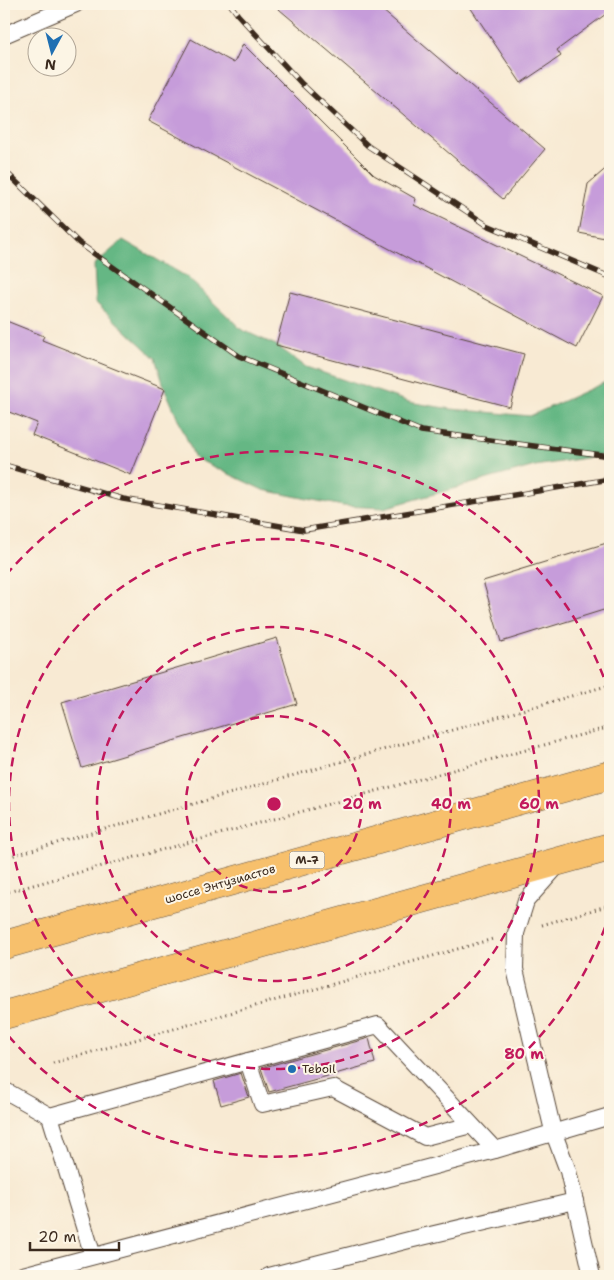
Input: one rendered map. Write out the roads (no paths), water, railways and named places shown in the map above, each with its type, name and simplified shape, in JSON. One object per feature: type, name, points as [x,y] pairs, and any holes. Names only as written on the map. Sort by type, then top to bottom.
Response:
[{"type":"highway","name":"шоссе Энтузиастов","points":[[4,945],[610,775]]},
{"type":"highway","points":[[4,1015],[610,847]]},
{"type":"lane","points":[[4,35],[76,4]]},
{"type":"lane","points":[[562,860],[526,901],[516,933],[515,968],[553,1131],[568,1171],[592,1276]]},
{"type":"lane","points":[[50,1116],[378,1025],[495,1150]]},
{"type":"lane","points":[[248,1061],[262,1104],[333,1088],[425,1137],[471,1125]]},
{"type":"lane","points":[[4,1090],[50,1116],[93,1256]]},
{"type":"lane","points":[[19,1276],[495,1150],[553,1131],[610,1116]]},
{"type":"lane","points":[[269,1276],[409,1240],[575,1201]]},
{"type":"railway","points":[[230,4],[302,84],[368,146],[487,225],[610,277]]},
{"type":"railway","points":[[4,170],[79,243],[239,356],[421,431],[610,456]]},
{"type":"railway","points":[[4,465],[123,499],[304,530],[610,479]]},
{"type":"place","name":"Teboil","points":[[292,1069]]}]
